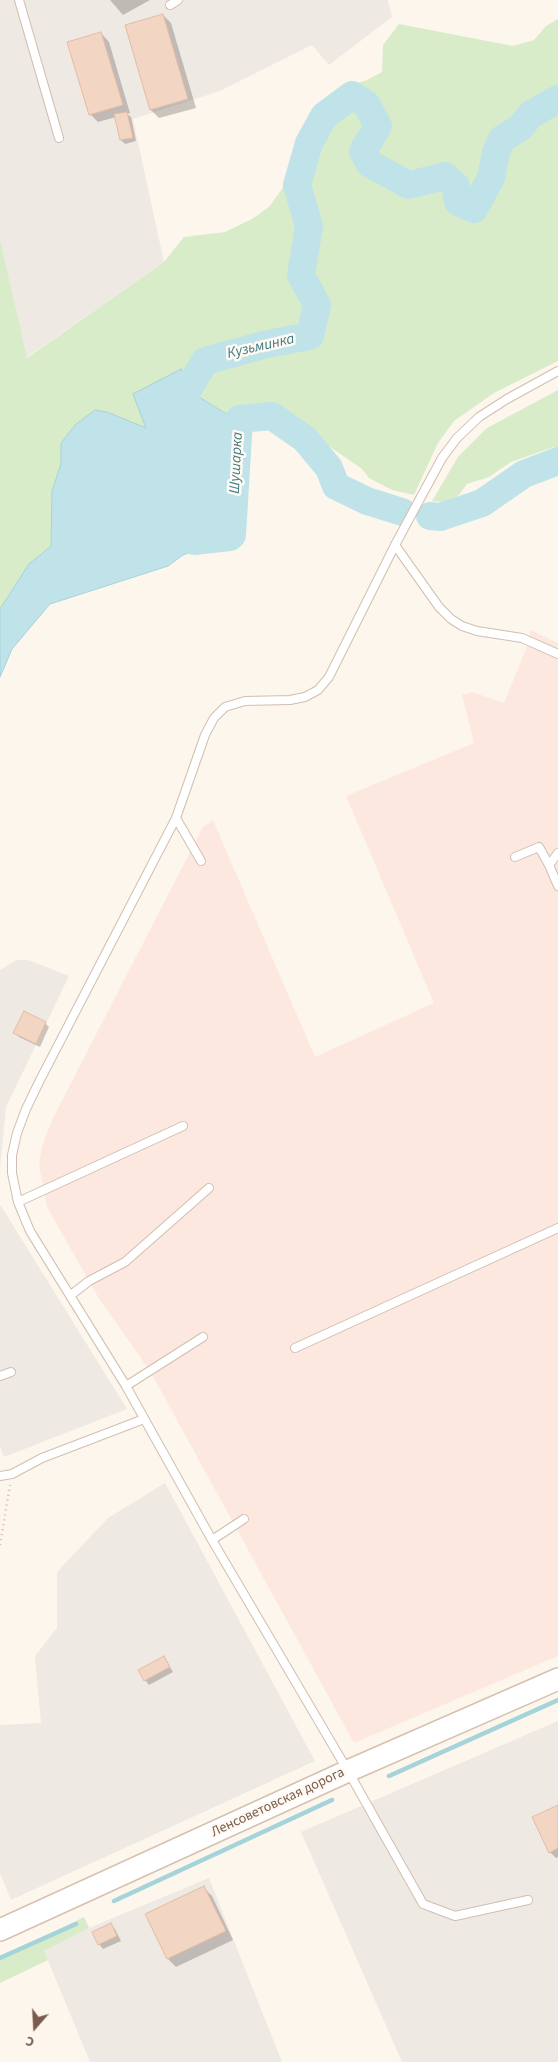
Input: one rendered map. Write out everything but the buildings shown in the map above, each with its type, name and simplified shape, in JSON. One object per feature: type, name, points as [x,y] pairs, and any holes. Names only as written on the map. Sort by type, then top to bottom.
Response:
[{"type":"street","name":"Ленсоветовская дорога","points":[[0,1930],[348,1771],[558,1679]]},
{"type":"lane","points":[[19,0],[59,138]]},
{"type":"lane","points":[[170,5],[178,0]]},
{"type":"lane","points":[[528,1900],[455,1916],[423,1904],[348,1771],[212,1540],[126,1386],[30,1231],[18,1202],[12,1173],[12,1154],[26,1109],[176,818],[205,735],[214,718],[224,707],[245,701],[290,700],[305,697],[318,690],[329,676],[442,458],[456,438],[486,412],[558,371]]},
{"type":"lane","points":[[396,545],[439,607],[451,619],[462,626],[477,631],[522,638],[558,654]]},
{"type":"lane","points":[[176,818],[201,861]]},
{"type":"lane","points":[[515,857],[539,847],[558,886]]},
{"type":"lane","points":[[549,865],[558,853]]},
{"type":"lane","points":[[18,1202],[183,1126]]},
{"type":"lane","points":[[70,1295],[89,1281],[125,1262],[209,1188]]},
{"type":"lane","points":[[295,1348],[558,1228]]},
{"type":"lane","points":[[126,1386],[203,1337]]},
{"type":"lane","points":[[0,1376],[12,1372]]},
{"type":"lane","points":[[0,1476],[12,1474],[42,1458],[144,1419]]},
{"type":"lane","points":[[212,1540],[244,1519]]},
{"type":"path","points":[[0,1545],[12,1474]]},
{"type":"shaded area","points":[[0,0],[388,0],[392,17],[329,65],[312,45],[220,91],[133,119],[164,262],[26,358],[0,239]]},
{"type":"shaded area","points":[[531,630],[558,643],[558,1656],[354,1743],[150,1371],[98,1297],[47,1207],[39,1166],[42,1146],[53,1118],[203,827],[213,820],[315,1057],[434,1003],[346,796],[474,743],[462,695],[472,692],[504,703],[526,649]]},
{"type":"shaded area","points":[[17,960],[28,960],[69,976],[6,1107],[0,1169],[0,970]]},
{"type":"shaded area","points":[[1,1206],[127,1409],[4,1457],[0,1447]]},
{"type":"shaded area","points":[[165,1483],[315,1761],[11,1900],[0,1873],[0,1725],[41,1723],[35,1656],[57,1628],[57,1572],[108,1518]]},
{"type":"shaded area","points":[[558,1721],[558,2062],[402,2062],[301,1832]]},
{"type":"shaded area","points":[[209,1878],[282,2062],[90,2062],[44,1951],[89,1928]]},
{"type":"green space","points":[[558,19],[558,361],[494,393],[454,421],[438,443],[414,495],[392,490],[369,478],[362,469],[320,440],[310,457],[293,437],[292,425],[280,427],[272,420],[235,414],[226,409],[236,420],[196,395],[180,369],[146,429],[107,412],[75,425],[61,443],[61,464],[52,491],[51,546],[29,564],[0,609],[0,239],[27,358],[164,262],[184,237],[225,232],[252,219],[269,207],[282,189],[294,149],[310,114],[346,87],[367,80],[382,72],[383,45],[399,24],[513,46],[534,40],[546,26]]},
{"type":"green space","points":[[558,390],[558,447],[511,462],[489,477],[467,484],[458,496],[443,502],[432,501],[458,457],[487,428]]},
{"type":"green space","points":[[84,1917],[89,1928],[44,1951],[48,1960],[0,1983],[0,1958]]},
{"type":"water","points":[[181,369],[196,395],[236,420],[230,537],[183,555],[168,566],[50,604],[12,649],[0,677],[0,609],[29,564],[51,546],[52,491],[61,464],[61,443],[75,425],[95,410],[107,412],[146,428],[133,394]]},
{"type":"waterway","name":"Кузьминка","points":[[171,418],[205,361],[267,344],[310,336],[317,305],[301,275],[309,226],[297,185],[309,143],[324,116],[352,95],[367,105],[378,126],[363,151],[370,164],[409,185],[445,176],[456,186],[458,202],[474,209],[491,178],[496,152],[502,139],[521,127],[530,115],[558,99]]},
{"type":"waterway","name":"Шушарка","points":[[194,541],[230,537],[232,535],[239,419],[272,416],[305,439],[329,468],[336,486],[367,501],[402,512]]},
{"type":"waterway","name":"Шушарка","points":[[430,516],[440,517],[482,503],[524,474],[558,461]]},
{"type":"waterway","points":[[389,1776],[558,1700]]},
{"type":"waterway","points":[[114,1901],[332,1800]]},
{"type":"waterway","points":[[0,1958],[76,1924]]}]
